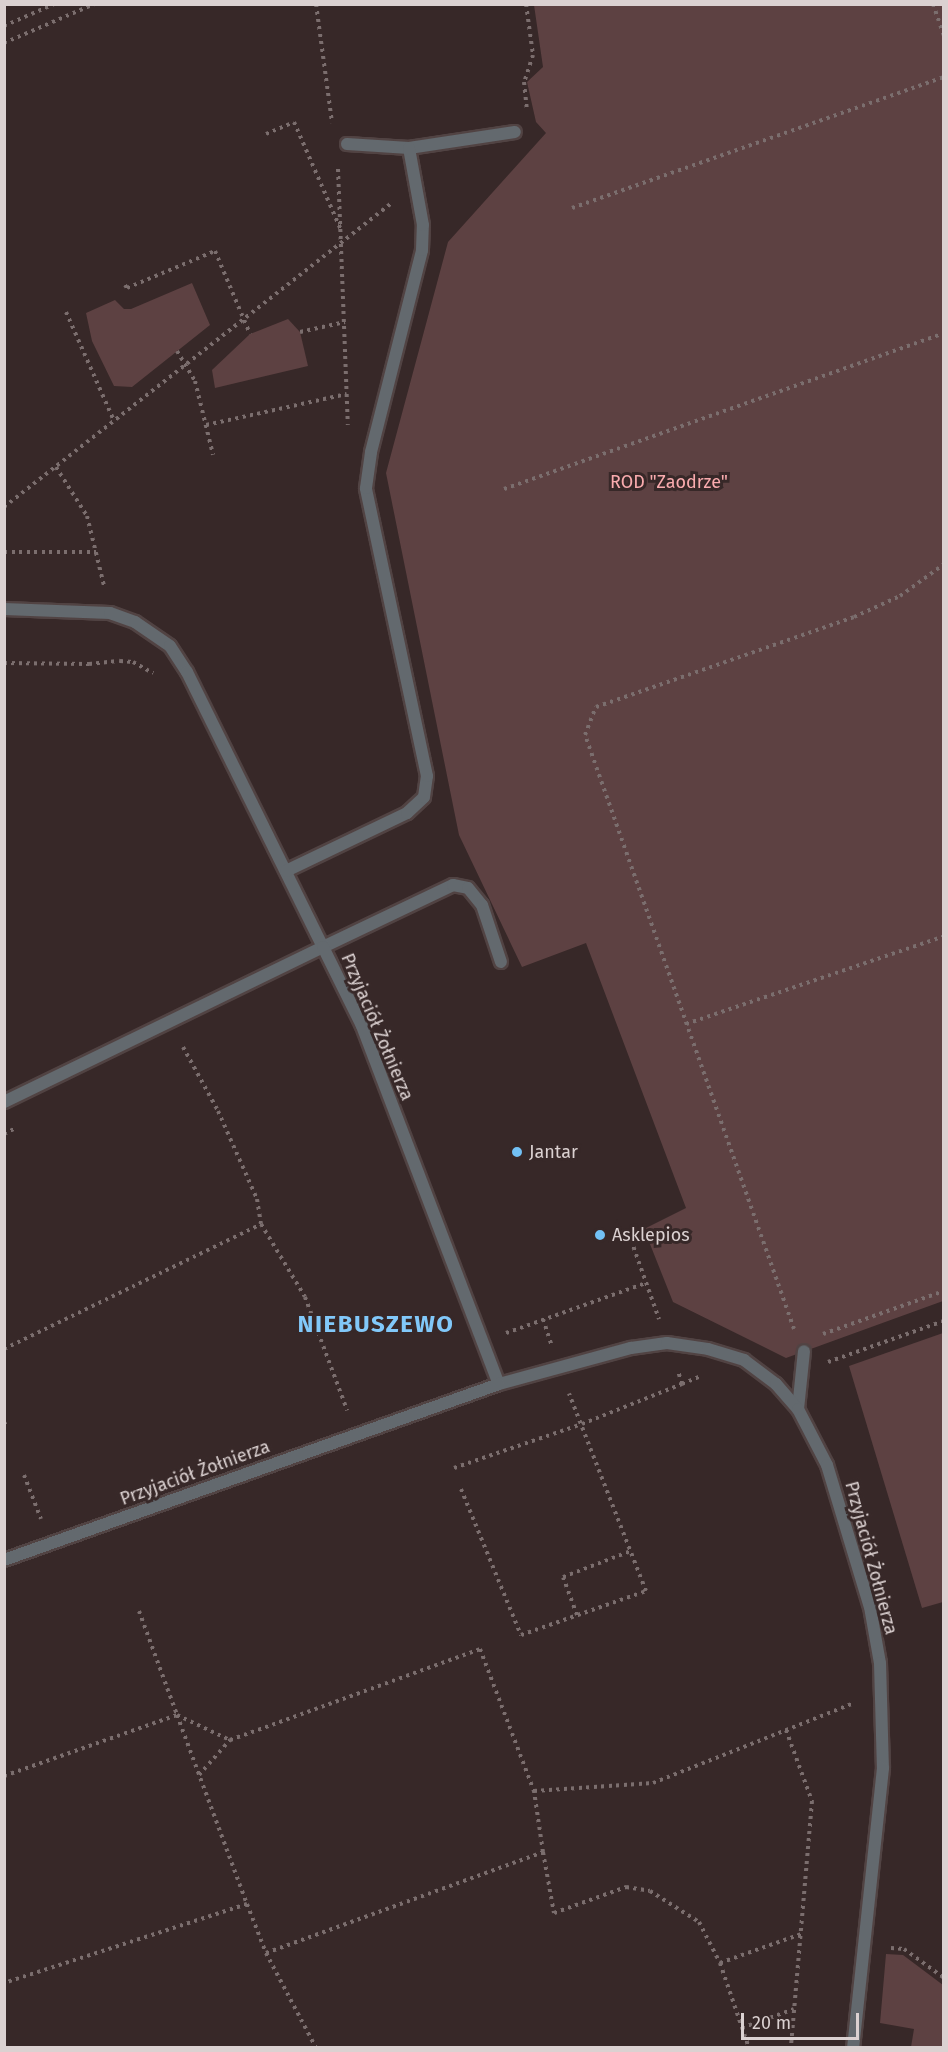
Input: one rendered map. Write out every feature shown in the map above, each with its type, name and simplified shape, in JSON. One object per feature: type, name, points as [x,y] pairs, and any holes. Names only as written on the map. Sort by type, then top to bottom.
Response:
[{"type":"street","points":[[347,144],[409,148],[515,132]]},
{"type":"street","points":[[286,871],[407,813],[424,797],[427,776],[366,488],[371,452],[422,250],[423,225],[409,148]]},
{"type":"street","points":[[4,609],[110,613],[135,622],[170,646],[187,672],[323,947],[453,885],[468,888],[482,905],[501,962]]},
{"type":"street","name":"Przyjaciół Żołnierza","points":[[4,1102],[323,947],[362,1026],[499,1384]]},
{"type":"street","name":"Przyjaciół Żołnierza","points":[[4,1560],[499,1384],[667,1343],[708,1349],[744,1360],[776,1384],[798,1409],[816,1439],[853,1546],[870,1607],[883,1692],[883,1768],[866,1947],[853,2048]]},
{"type":"street","points":[[798,1409],[804,1351]]},
{"type":"path","points":[[4,26],[54,4]]},
{"type":"path","points":[[4,42],[94,4]]},
{"type":"path","points":[[316,4],[334,133]]},
{"type":"path","points":[[515,132],[529,120],[524,82],[533,55],[526,4]]},
{"type":"path","points":[[933,4],[944,36]]},
{"type":"path","points":[[572,208],[944,78]]},
{"type":"path","points":[[266,134],[294,122],[341,230]]},
{"type":"path","points":[[339,178],[349,436]]},
{"type":"path","points":[[4,507],[369,219]]},
{"type":"path","points":[[125,285],[127,288],[215,251],[250,334]]},
{"type":"path","points":[[66,312],[114,421]]},
{"type":"path","points":[[300,332],[345,322]]},
{"type":"path","points":[[504,489],[944,333]]},
{"type":"path","points":[[177,351],[195,381],[213,455]]},
{"type":"path","points":[[206,425],[347,394]]},
{"type":"path","points":[[56,467],[87,516],[110,613]]},
{"type":"path","points":[[4,552],[96,552]]},
{"type":"path","points":[[805,1338],[794,1329],[585,735],[596,707],[854,617],[900,596],[944,564]]},
{"type":"path","points":[[4,663],[133,662],[158,678]]},
{"type":"path","points":[[686,1024],[944,936]]},
{"type":"path","points":[[194,1064],[257,1199],[261,1224],[305,1297],[357,1435]]},
{"type":"path","points":[[4,1349],[261,1224]]},
{"type":"path","points":[[482,1341],[646,1282]]},
{"type":"path","points":[[805,1338],[944,1291]]},
{"type":"path","points":[[461,1489],[521,1635],[646,1591],[559,1368],[543,1319]]},
{"type":"path","points":[[802,1372],[944,1321]]},
{"type":"path","points":[[804,1351],[805,1338]]},
{"type":"path","points":[[682,1384],[709,1373]]},
{"type":"path","points":[[24,1475],[51,1544]]},
{"type":"path","points":[[577,1616],[563,1576],[631,1551]]},
{"type":"path","points":[[139,1611],[266,1953],[316,2048]]},
{"type":"path","points":[[199,1775],[230,1740],[480,1649],[534,1791],[554,1913],[626,1887],[650,1891],[699,1922],[720,1963],[749,2048]]},
{"type":"path","points":[[534,1791],[653,1783],[883,1692]]},
{"type":"path","points":[[4,1776],[177,1715],[230,1740]]},
{"type":"path","points":[[786,1730],[812,1801],[791,2048]]},
{"type":"path","points":[[266,1953],[543,1852]]},
{"type":"path","points":[[4,1983],[247,1904]]},
{"type":"path","points":[[720,1963],[801,1934]]},
{"type":"path","points":[[866,1947],[904,1949],[944,1978]]},
{"type":"path","points":[[742,2028],[794,2009]]},
{"type":"green space","name":"ROD \"Zaodrze\"","points":[[534,5],[943,5],[943,1301],[786,1358],[673,1302],[644,1229],[686,1208],[586,943],[522,967],[459,835],[386,473],[448,242],[546,133],[536,122],[527,82],[543,67]]},
{"type":"green space","points":[[192,283],[210,325],[132,387],[114,386],[92,341],[86,313],[115,300],[124,309],[131,309]]},
{"type":"green space","points":[[288,319],[300,332],[308,366],[215,388],[212,370],[250,334]]},
{"type":"green space","points":[[943,1333],[943,1602],[922,1608],[849,1366]]},
{"type":"green space","points":[[886,1954],[903,1955],[943,1985],[943,2047],[911,2047],[914,2029],[880,2023]]},
{"type":"place","name":"Jantar","points":[[517,1152]]},
{"type":"place","name":"Asklepios","points":[[600,1235]]},
{"type":"district","name":"NIEBUSZEWO","points":[[376,1325]]}]
